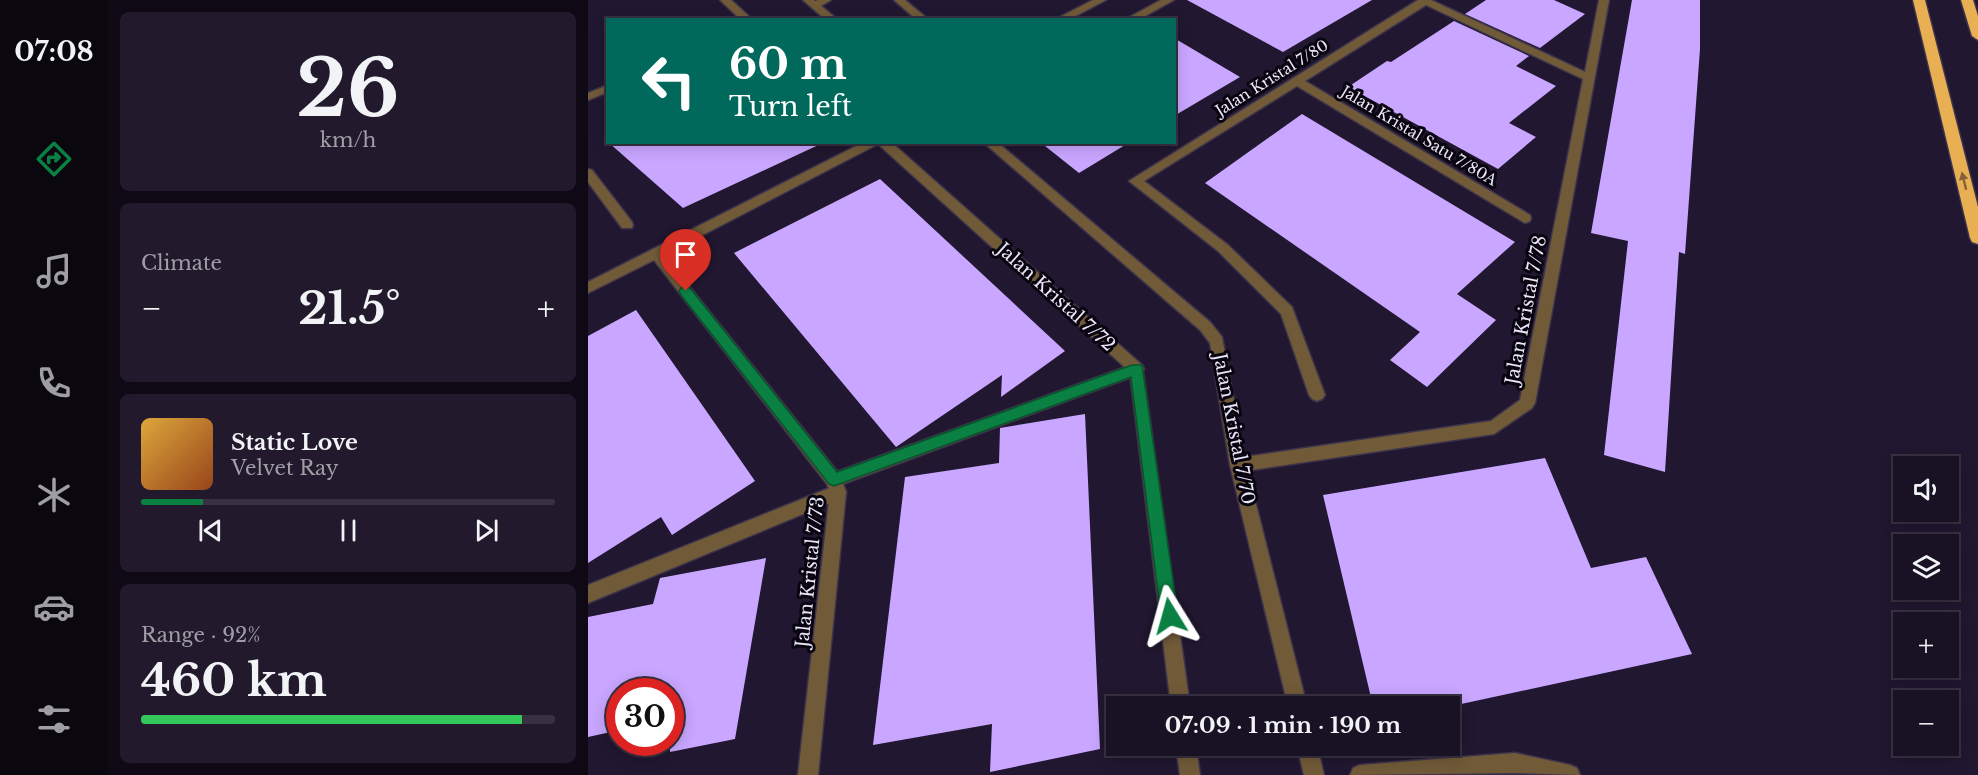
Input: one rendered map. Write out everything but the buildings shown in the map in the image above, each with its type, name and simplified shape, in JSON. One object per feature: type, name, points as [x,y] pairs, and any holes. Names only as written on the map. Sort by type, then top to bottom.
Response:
[{"type":"highway","points":[[1919,0],[1978,238]]},
{"type":"highway","points":[[1967,0],[1978,36]]},
{"type":"street","points":[[725,0],[746,18]]},
{"type":"street","points":[[811,3],[826,0]]},
{"type":"street","points":[[898,0],[921,18]]},
{"type":"street","points":[[1063,18],[1101,0]]},
{"type":"street","points":[[1133,18],[1169,0]]},
{"type":"street","name":"Jalan Kristal 7/78","points":[[1238,465],[1494,427],[1527,403],[1604,0]]},
{"type":"street","points":[[1425,1],[1589,78]]},
{"type":"street","name":"Jalan Kristal 7/80","points":[[1317,395],[1287,311],[1223,248],[1135,181],[1425,1]]},
{"type":"street","points":[[811,3],[830,18]]},
{"type":"street","name":"Jalan Kristal Satu 7/80A","points":[[1297,81],[1525,218]]},
{"type":"street","points":[[588,97],[606,89]]},
{"type":"street","points":[[588,288],[870,144]]},
{"type":"street","name":"Jalan Kristal 7/72","points":[[885,144],[1137,369]]},
{"type":"street","name":"Jalan Kristal 7/70","points":[[991,144],[1205,326],[1217,340],[1238,465],[1296,696]]},
{"type":"street","points":[[588,173],[627,225]]},
{"type":"street","name":"Jalan Kristal 7/73","points":[[656,254],[836,486],[808,775]]},
{"type":"street","points":[[588,594],[836,486],[1137,369],[1180,696]]},
{"type":"street","points":[[1187,756],[1190,775]]},
{"type":"street","points":[[1309,756],[1314,775]]},
{"type":"street","points":[[1360,775],[1515,763],[1570,775]]},
{"type":"route","points":[[686,291],[834,480],[1137,369],[1170,616]]}]
